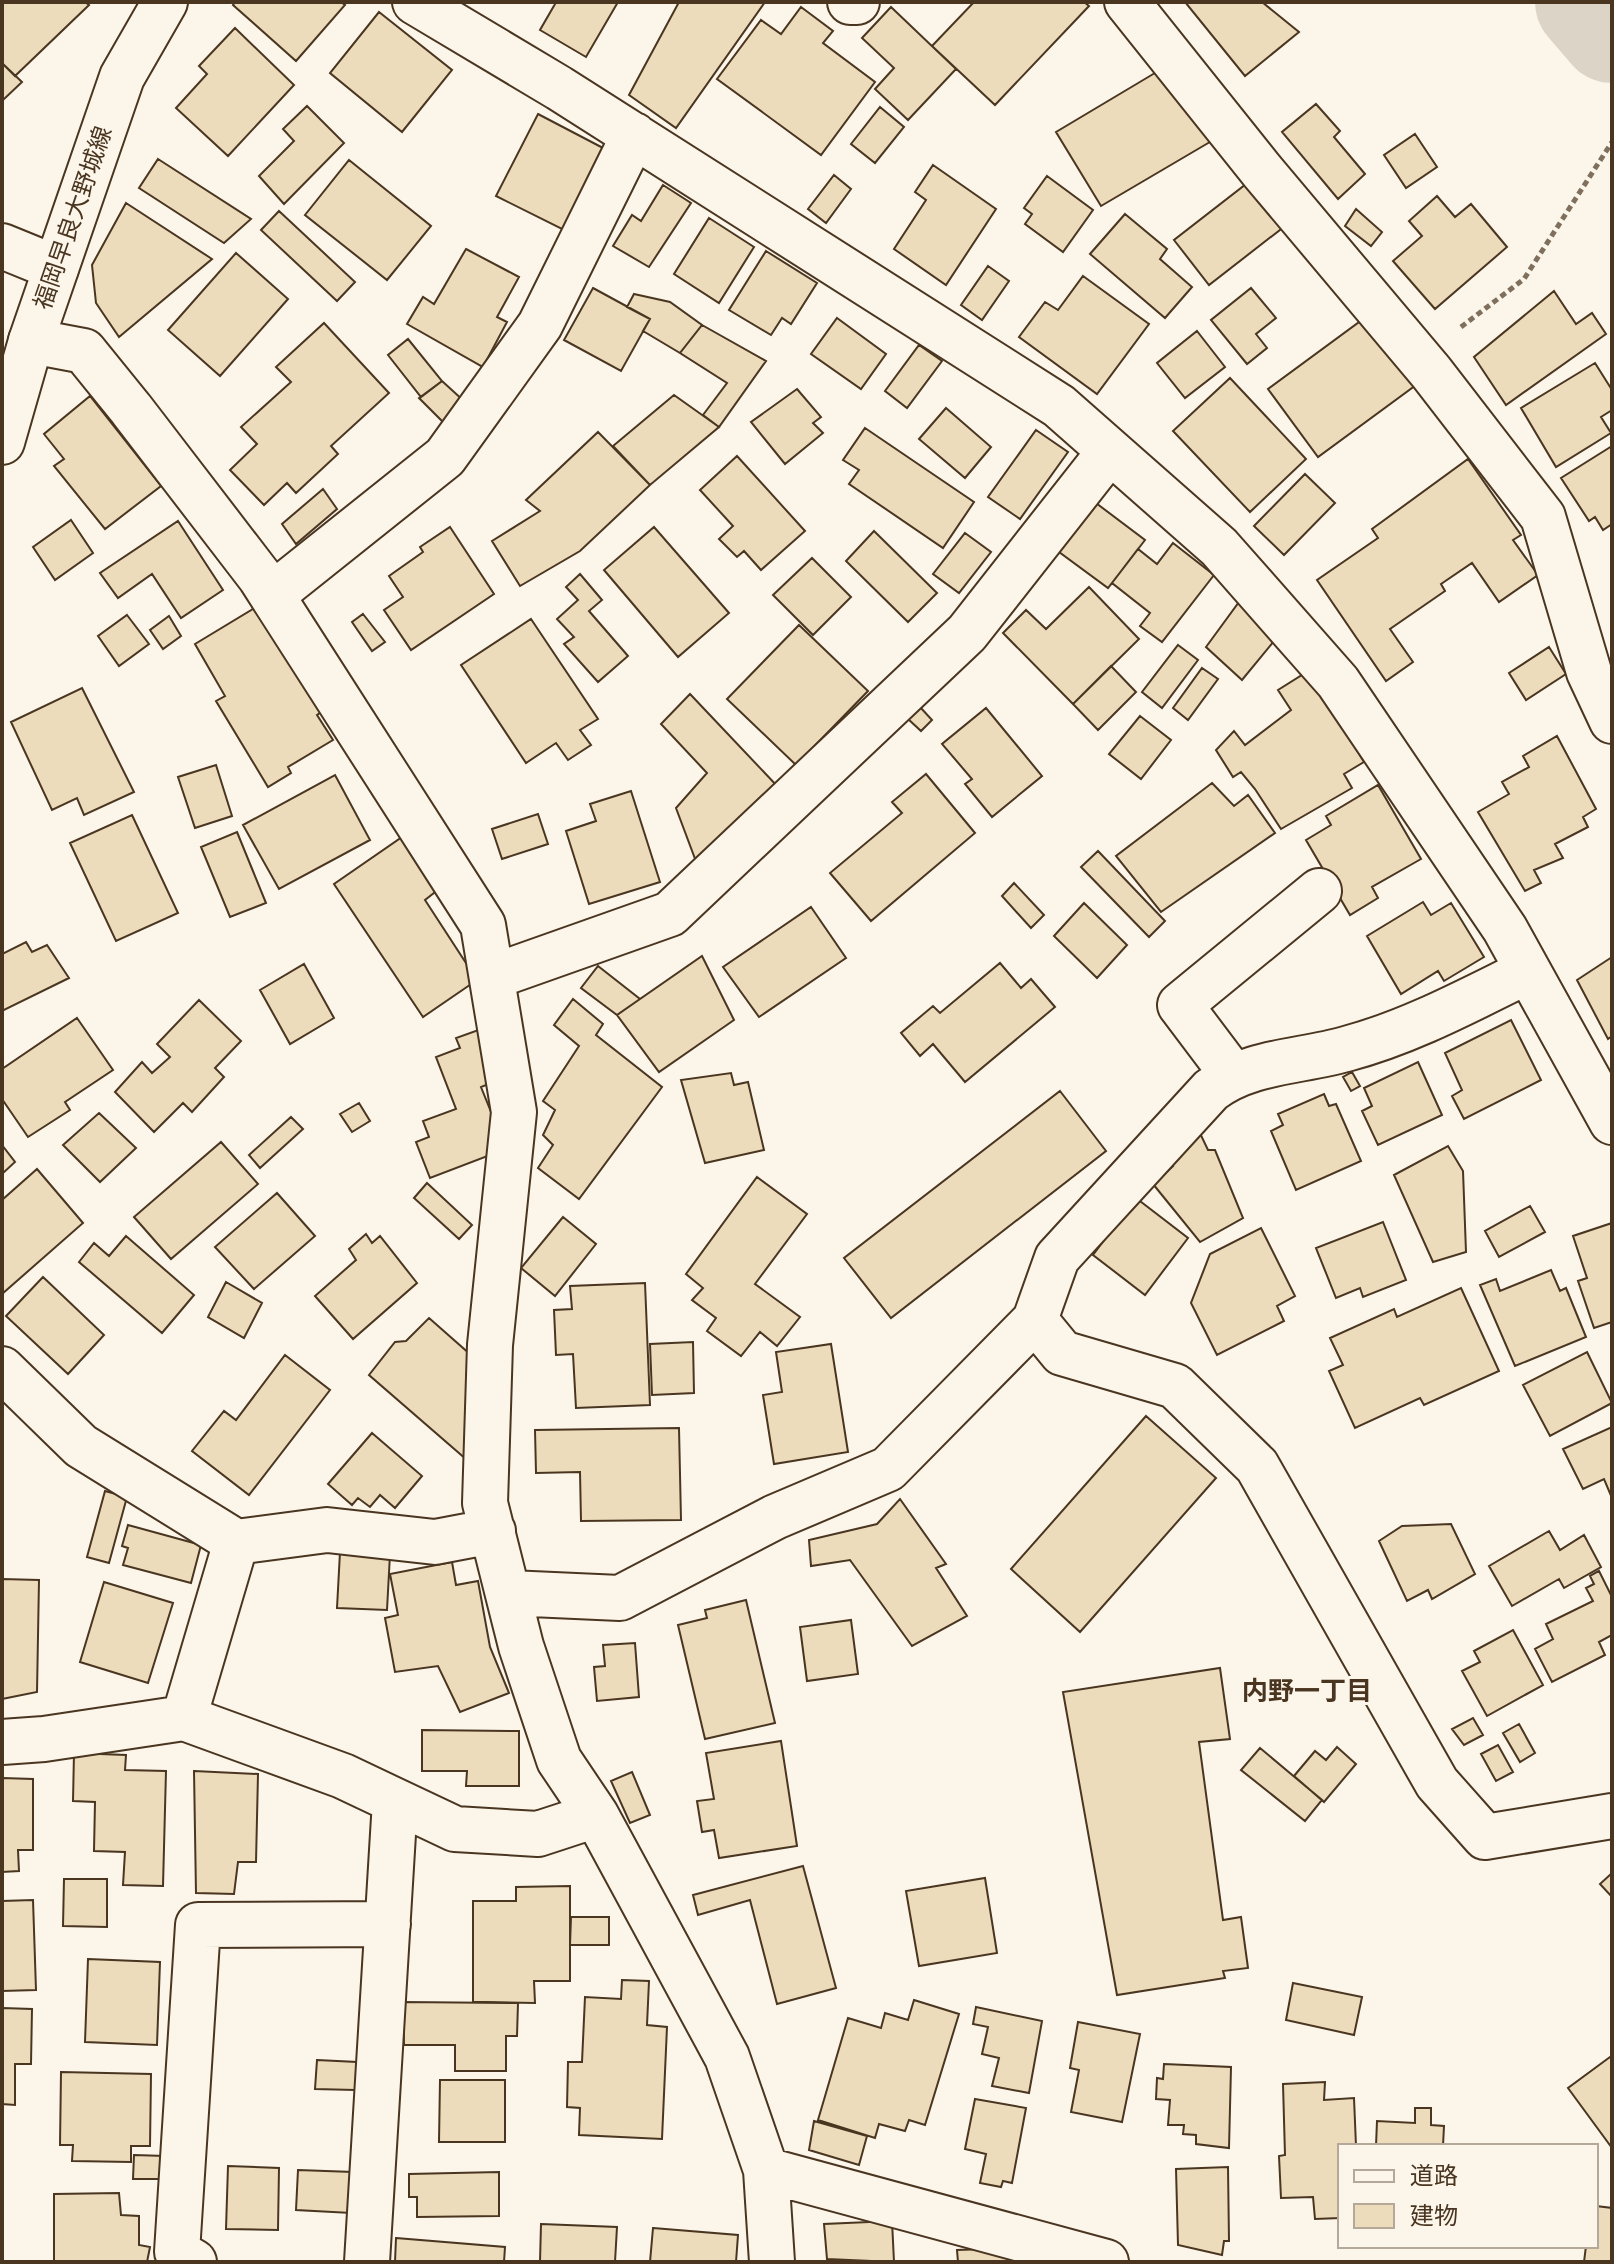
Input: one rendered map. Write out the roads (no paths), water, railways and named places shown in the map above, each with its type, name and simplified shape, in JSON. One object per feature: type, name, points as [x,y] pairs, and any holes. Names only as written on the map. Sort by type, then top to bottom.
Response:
[{"type":"street","name":"福岡早良大野城線","points":[[2,442],[31,341],[122,77],[165,2]]},
{"type":"street","points":[[415,2],[634,135],[1059,406],[1219,547],[1338,682],[1505,929],[1612,1122]]},
{"type":"street","points":[[850,2],[857,2]]},
{"type":"street","points":[[1127,2],[1262,171],[1420,358],[1543,517],[1589,672],[1612,721]]},
{"type":"street","points":[[272,595],[445,457],[540,325],[634,135]]},
{"type":"street","points":[[2,246],[56,268]]},
{"type":"street","points":[[31,341],[84,351],[272,595],[483,925],[514,1112],[490,1345],[485,1503],[521,1646],[559,1760],[596,1815],[727,2057],[766,2170],[772,2262]]},
{"type":"street","points":[[492,977],[670,914],[967,633],[1110,451]]},
{"type":"street","points":[[1232,1074],[1180,1005],[1319,891]]},
{"type":"street","points":[[509,1593],[620,1598],[775,1517],[888,1469],[1035,1320],[1057,1258],[1211,1090],[1232,1074],[1346,1049],[1429,1020],[1528,971]]},
{"type":"street","points":[[1035,1320],[1062,1353],[1175,1386],[1257,1466],[1437,1783],[1485,1837],[1612,1816]]},
{"type":"street","points":[[2,1369],[81,1446],[236,1542],[327,1530],[435,1542],[493,1531]]},
{"type":"street","points":[[184,1718],[236,1542]]},
{"type":"street","points":[[2,1742],[184,1718],[343,1776],[455,1829],[538,1834],[596,1815]]},
{"type":"street","points":[[367,2262],[395,1801]]},
{"type":"street","points":[[194,2262],[177,2252],[198,1925],[388,1924]]},
{"type":"street","points":[[766,2170],[1106,2262]]},
{"type":"waterway","points":[[1588,2],[1612,30]]},
{"type":"district","name":"内野一丁目","points":[[1307,1691]]}]
